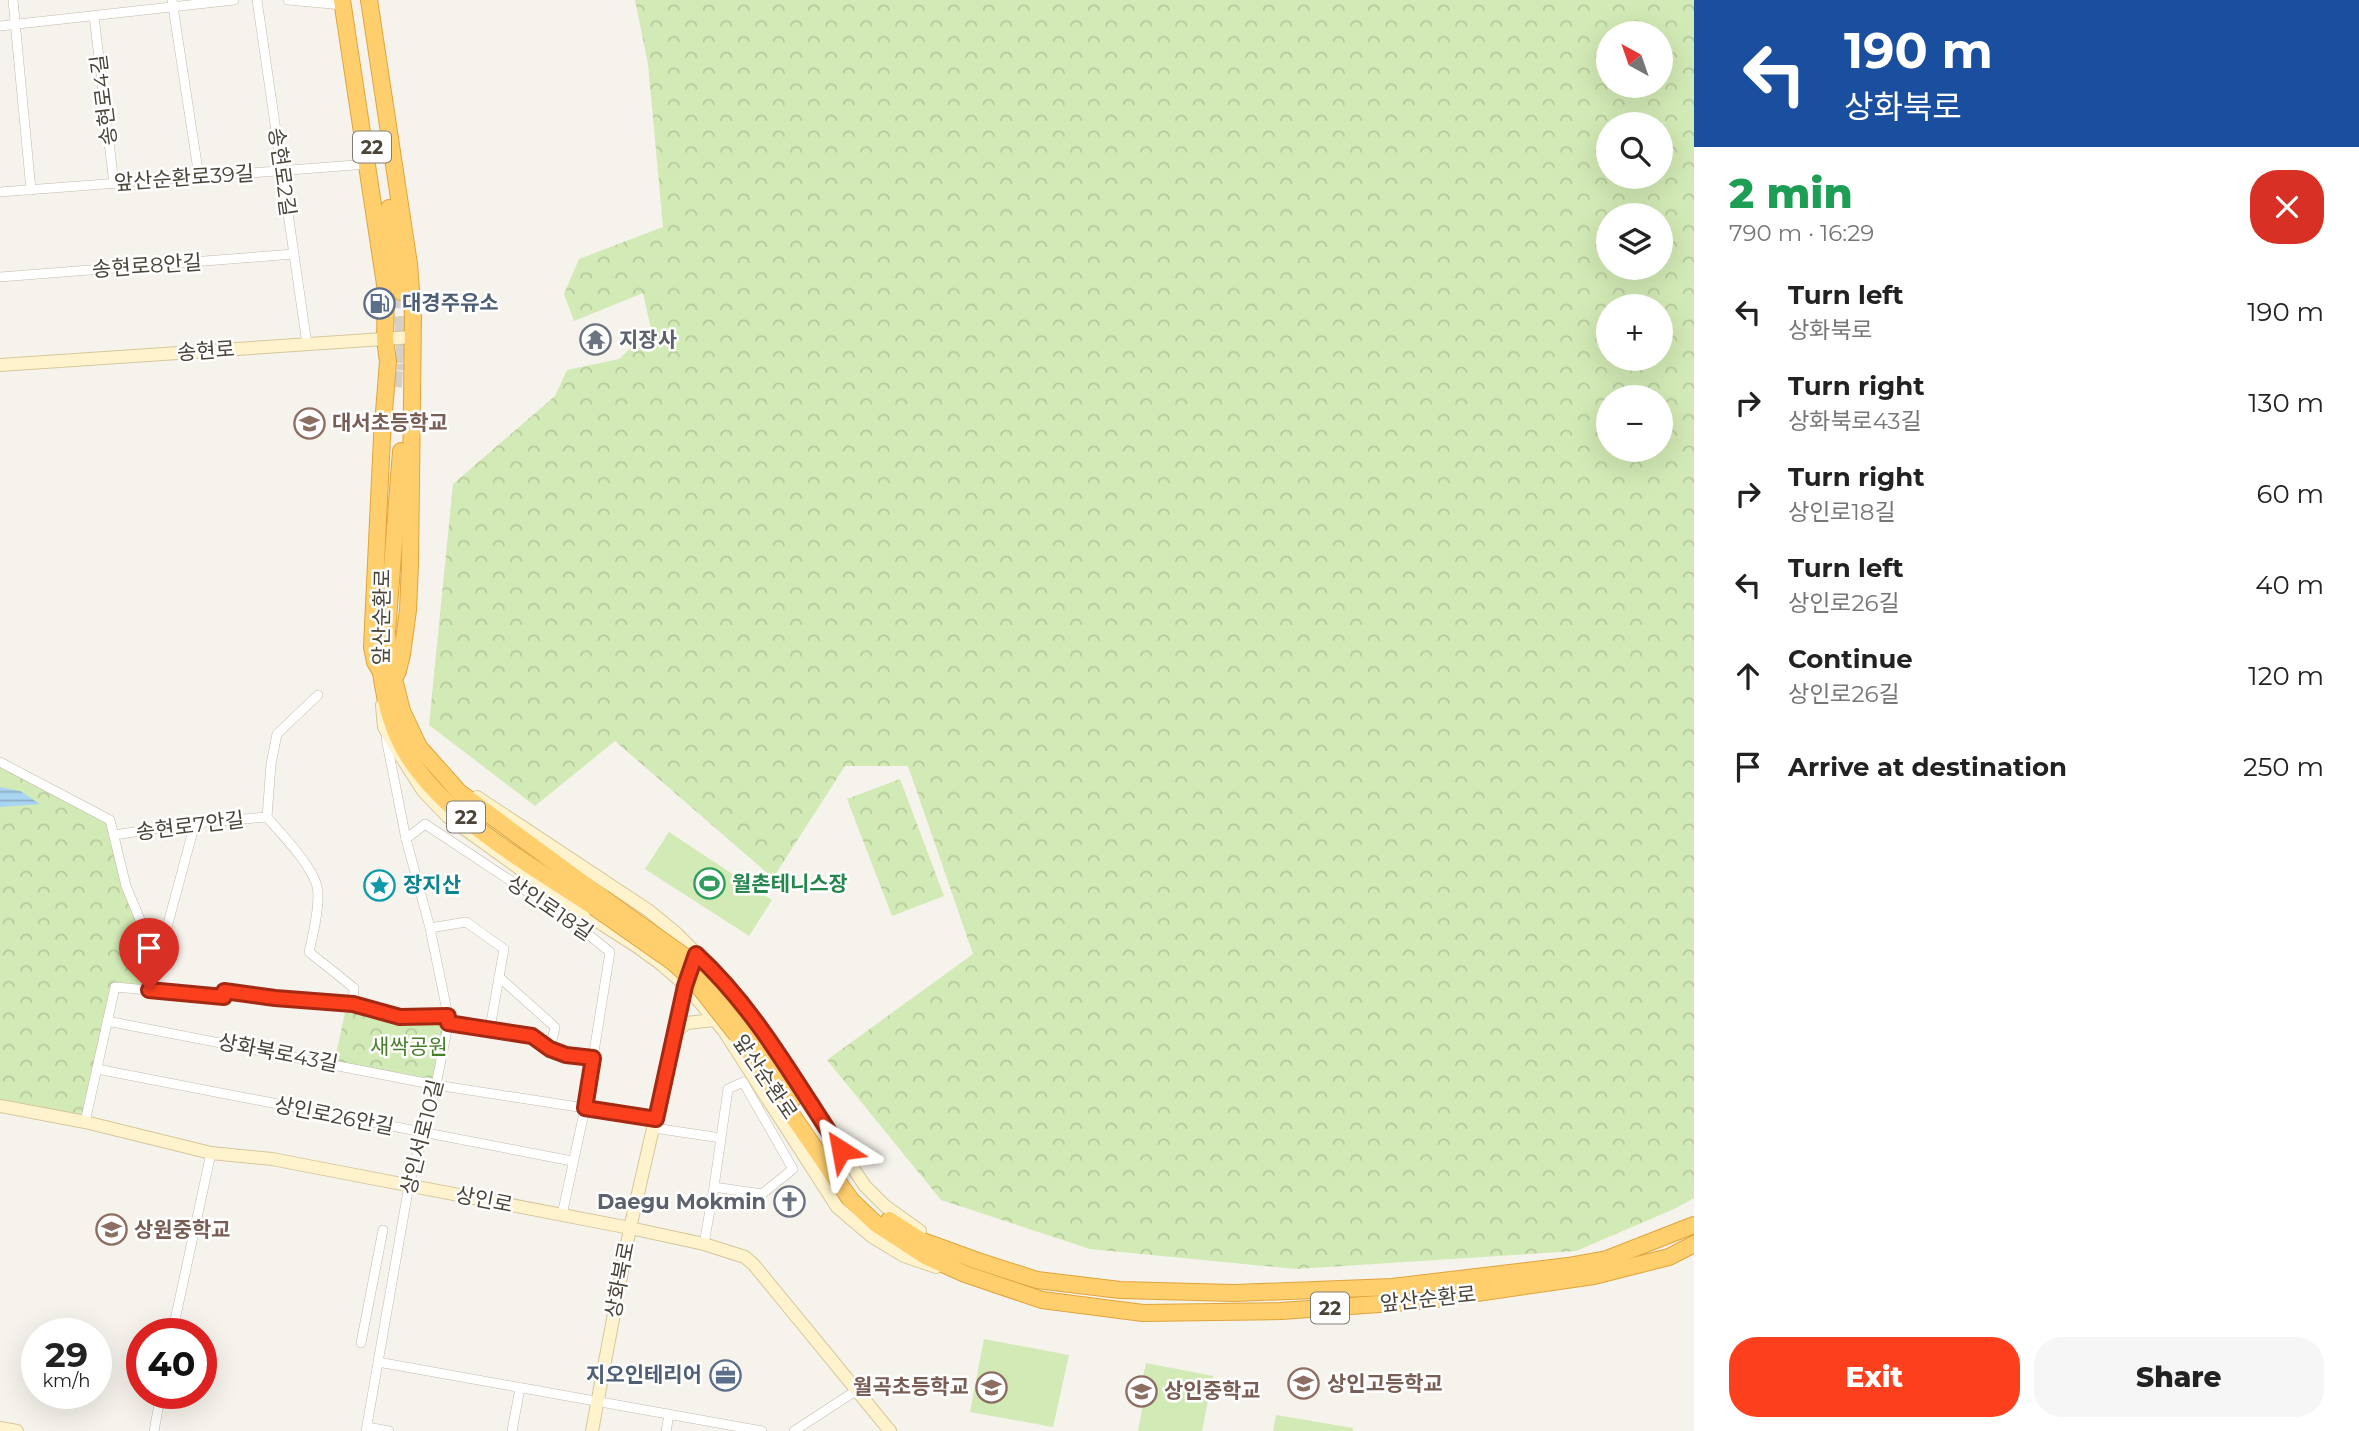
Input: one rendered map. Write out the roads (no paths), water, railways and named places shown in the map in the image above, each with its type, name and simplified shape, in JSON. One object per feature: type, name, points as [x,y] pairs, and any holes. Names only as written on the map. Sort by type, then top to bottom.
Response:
[{"type":"highway","name":"22","points":[[345,2],[397,293],[362,0]]},
{"type":"highway","points":[[345,2],[386,292],[385,339],[388,362],[372,647],[375,662],[388,683],[398,671],[408,610],[413,337],[409,264],[369,0]]},
{"type":"highway","name":"앞산순환로","points":[[400,386],[387,633],[388,683],[419,747],[459,792],[598,902],[687,958],[726,999],[857,1193],[893,1224],[968,1267],[1042,1300],[1131,1311],[1281,1311],[1421,1301],[1594,1276],[1669,1257],[1694,1244]]},
{"type":"highway","name":"앞산순환로","points":[[968,1267],[1037,1280],[1120,1290],[1234,1293],[1392,1287],[1607,1259],[1694,1225]]},
{"type":"street","points":[[13,0],[31,190]]},
{"type":"street","points":[[0,26],[94,16],[173,3],[234,0]]},
{"type":"street","name":"송현로2길","points":[[257,0],[307,344]]},
{"type":"street","points":[[288,0],[345,2]]},
{"type":"street","points":[[173,3],[199,177]]},
{"type":"street","name":"송현로4길","points":[[94,16],[114,184]]},
{"type":"street","name":"앞산순환로39길","points":[[0,192],[368,164]]},
{"type":"street","name":"송현로8안길","points":[[0,277],[294,254]]},
{"type":"street","name":"송현로","points":[[0,365],[413,337]]},
{"type":"street","points":[[388,683],[384,727],[423,791],[448,817],[552,892],[636,946],[685,986],[717,1023],[837,1207],[871,1236],[904,1256],[968,1267]]},
{"type":"street","points":[[388,683],[437,759],[457,780],[655,915],[714,971],[744,1025]]},
{"type":"street","name":"송현로7안길","points":[[318,695],[277,734],[271,764],[268,817],[302,859],[316,884],[316,920],[309,953],[354,988],[353,1004]]},
{"type":"street","name":"상인서로10길","points":[[384,727],[406,839],[430,928],[448,1019],[436,1084],[409,1185],[366,1429],[389,1431]]},
{"type":"street","points":[[0,762],[110,820],[126,886],[151,946],[149,990]]},
{"type":"street","name":"송현로7안길","points":[[114,835],[268,817]]},
{"type":"street","points":[[151,946],[165,935],[195,824]]},
{"type":"street","name":"상인로18길","points":[[406,839],[425,824],[589,933],[610,952],[585,1108],[562,1215]]},
{"type":"street","points":[[430,928],[466,922],[504,949],[490,1028]]},
{"type":"street","name":"상화북로","points":[[592,1431],[630,1228],[685,986],[696,954]]},
{"type":"street","points":[[499,977],[555,1027],[550,1049]]},
{"type":"street","points":[[85,1122],[115,986],[224,997],[224,991],[353,1004],[400,1017],[448,1019],[532,1036],[550,1049],[566,1055],[593,1058]]},
{"type":"street","points":[[675,1032],[687,1023],[717,1023],[730,1014],[741,1011],[744,1025]]},
{"type":"street","name":"상화북로43길","points":[[107,1021],[436,1084],[585,1108],[721,1138]]},
{"type":"street","name":"상인로26안길","points":[[97,1069],[572,1161]]},
{"type":"street","points":[[704,1244],[728,1089],[743,1082],[793,1169],[762,1194],[714,1187]]},
{"type":"street","name":"상인로","points":[[0,1106],[85,1122],[211,1153],[272,1159],[630,1228],[704,1244],[745,1257],[890,1431]]},
{"type":"street","points":[[175,1318],[211,1153]]},
{"type":"street","points":[[361,1343],[383,1230]]},
{"type":"street","points":[[378,1362],[762,1431]]},
{"type":"street","points":[[512,1431],[520,1388]]},
{"type":"street","points":[[794,1431],[857,1390]]},
{"type":"street","points":[[154,1431],[158,1409]]},
{"type":"street","points":[[666,1431],[669,1415]]},
{"type":"street","points":[[0,1428],[17,1431]]},
{"type":"water","points":[[0,787],[20,791],[40,804],[0,807]]},
{"type":"tunnel","points":[[401,292],[405,370]]},
{"type":"tunnel","points":[[394,387],[396,352]]},
{"type":"place","name":"대경주유소","points":[[379,303]]},
{"type":"place","name":"지장사","points":[[596,340]]},
{"type":"place","name":"대서초등학교","points":[[309,423]]},
{"type":"place","name":"월촌테니스장","points":[[709,884]]},
{"type":"place","name":"장지산","points":[[380,885]]},
{"type":"place","name":"Daegu Mokmin","points":[[789,1202]]},
{"type":"place","name":"상원중학교","points":[[111,1230]]},
{"type":"place","name":"지오인테리어","points":[[725,1375]]},
{"type":"place","name":"상인고등학교","points":[[1304,1384]]},
{"type":"place","name":"월곡초등학교","points":[[992,1387]]},
{"type":"place","name":"상인중학교","points":[[1141,1391]]},
{"type":"park label","name":"새싹공원","points":[[409,1047]]}]
